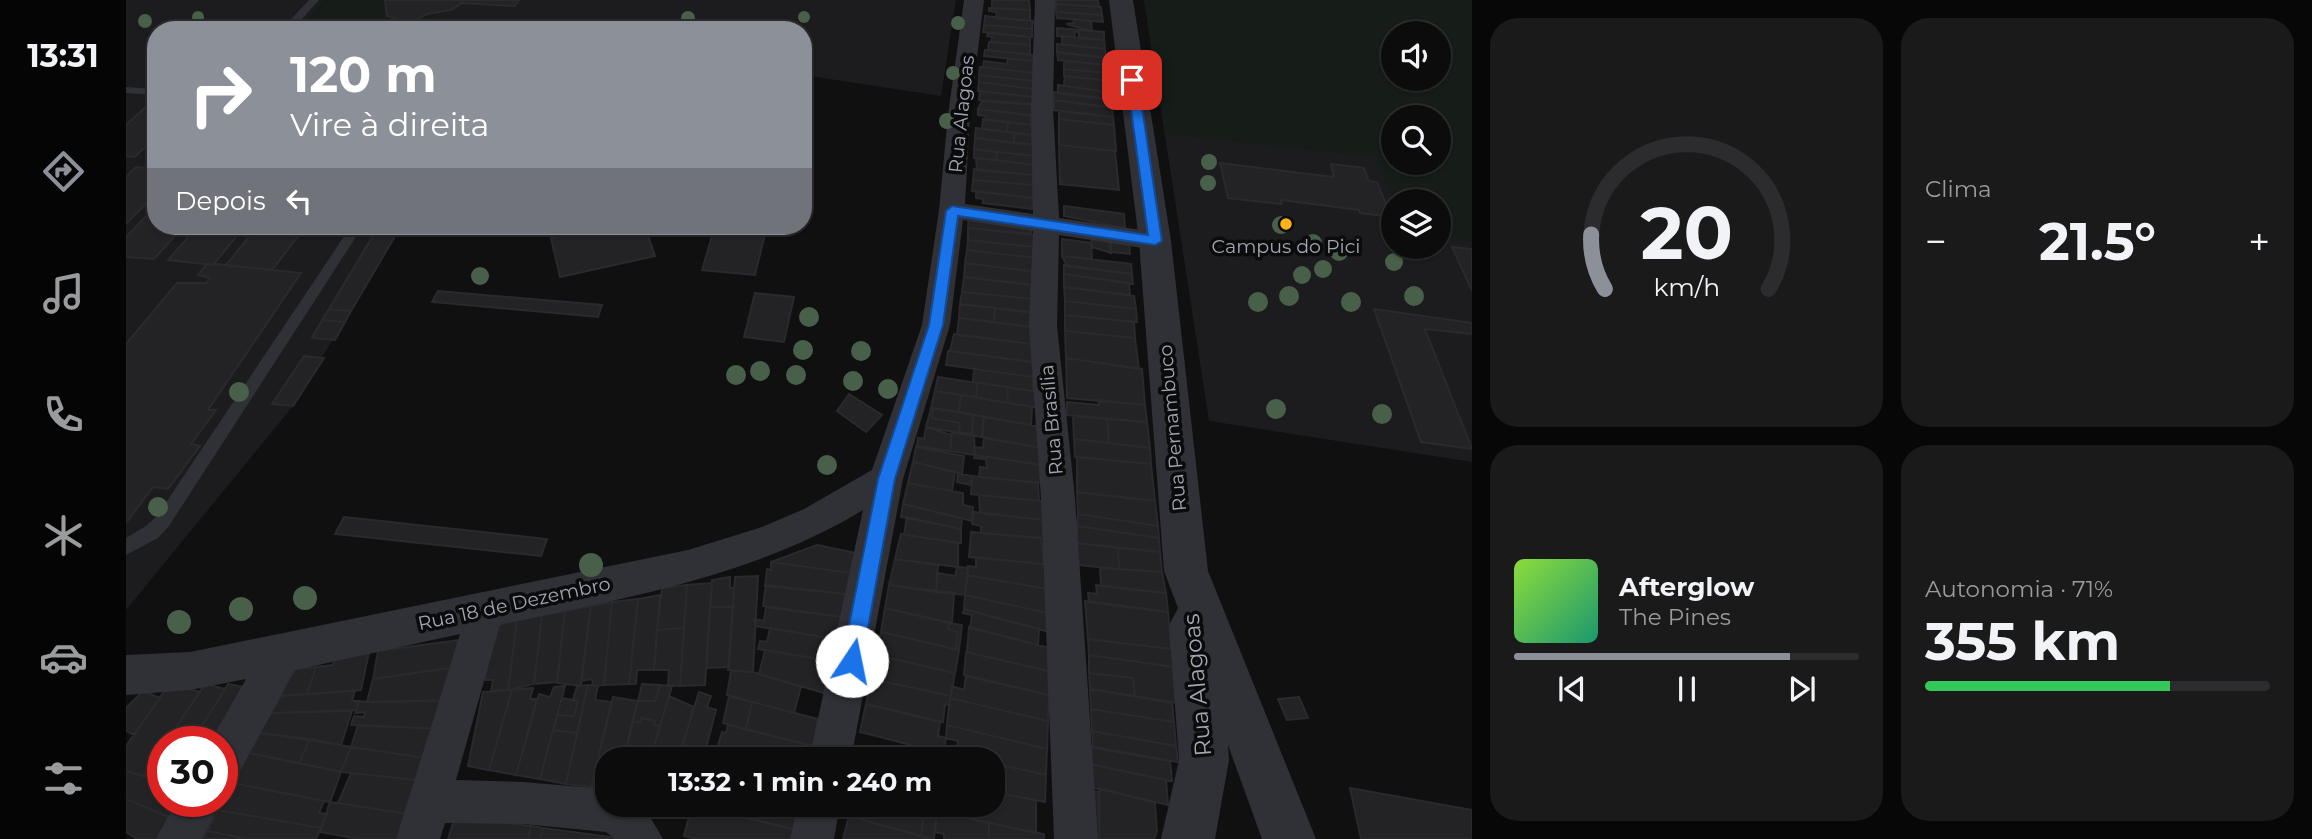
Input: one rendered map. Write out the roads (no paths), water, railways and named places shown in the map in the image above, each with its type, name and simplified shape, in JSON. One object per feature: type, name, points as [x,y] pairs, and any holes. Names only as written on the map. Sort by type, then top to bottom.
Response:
[{"type":"street","name":"Rua Alagoas","points":[[833,747],[886,479],[936,325],[952,211],[959,115],[974,0]]},
{"type":"street","name":"Rua Brasília","points":[[1045,0],[1042,108],[1046,223],[1044,326],[1058,498],[1076,839]]},
{"type":"street","name":"Rua Pernambuco","points":[[1121,0],[1155,241],[1186,571],[1289,839]]},
{"type":"street","points":[[952,211],[1155,241]]},
{"type":"street","name":"Rua 18 de Dezembro","points":[[126,676],[190,671],[283,653],[724,558],[816,520],[886,479]]},
{"type":"street","name":"Rua Alagoas","points":[[1186,571],[1205,760],[1188,839]]},
{"type":"street","points":[[486,609],[425,820],[523,803],[608,811],[628,820],[641,839]]},
{"type":"street","points":[[238,733],[283,653]]},
{"type":"street","points":[[178,839],[191,817]]},
{"type":"street","points":[[812,839],[817,817]]},
{"type":"lane","points":[[294,21],[314,0]]},
{"type":"lane","points":[[126,90],[147,91]]},
{"type":"lane","points":[[126,547],[152,532],[163,521],[351,235]]},
{"type":"place","name":"Campus do Pici","points":[[1286,224]]}]
